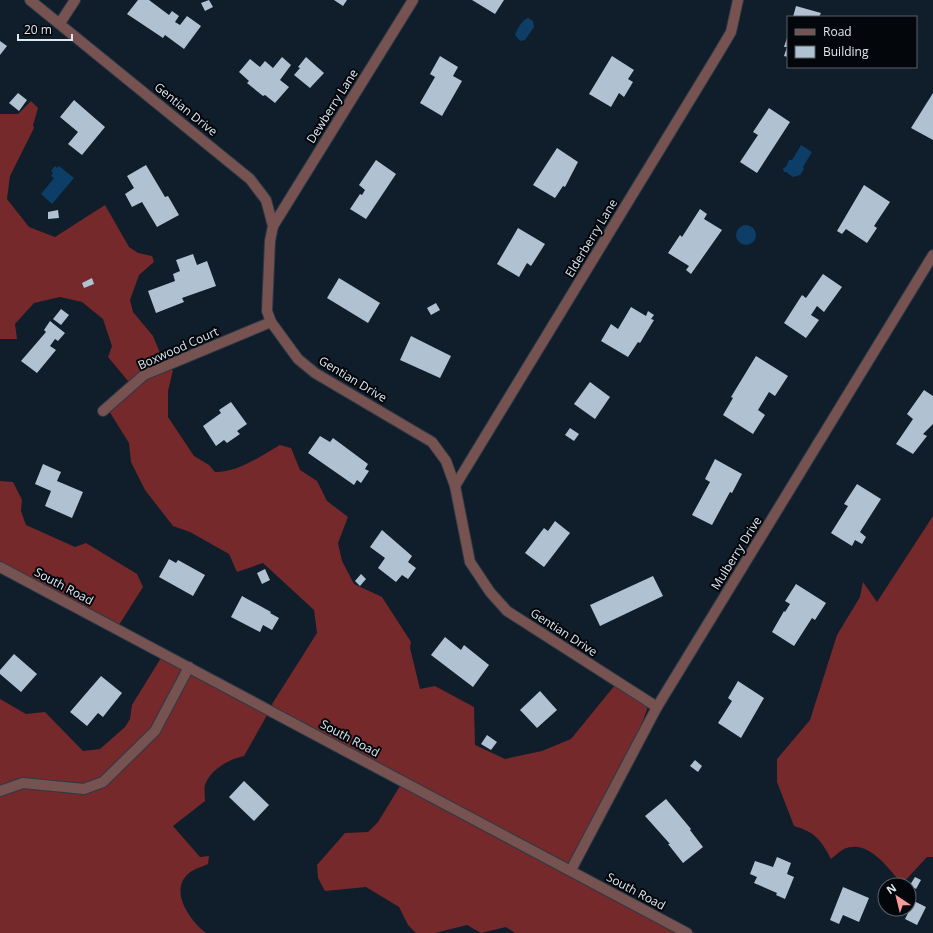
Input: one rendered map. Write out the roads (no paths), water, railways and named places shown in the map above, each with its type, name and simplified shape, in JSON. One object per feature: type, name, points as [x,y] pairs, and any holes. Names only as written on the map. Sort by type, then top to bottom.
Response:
[{"type":"street","name":"Gentian Drive","points":[[30,0],[250,179],[266,200],[273,226],[270,249],[267,311],[271,322],[298,359],[315,373],[432,442],[446,461],[455,486],[470,562],[490,592],[507,611],[657,706]]},
{"type":"street","points":[[60,23],[75,0]]},
{"type":"street","name":"Dewberry Lane","points":[[273,226],[413,0]]},
{"type":"street","name":"Elderberry Lane","points":[[455,486],[731,32],[738,0]]},
{"type":"street","name":"Mulberry Drive","points":[[571,870],[657,706],[933,255]]},
{"type":"street","name":"Boxwood Court","points":[[103,411],[144,375],[271,322]]},
{"type":"street","name":"South Road","points":[[0,567],[687,933]]},
{"type":"street","points":[[0,791],[23,784],[84,789],[103,782],[155,731],[189,667]]},
{"type":"water","points":[[528,18],[533,21],[534,27],[525,40],[520,41],[515,35],[518,28]]},
{"type":"water","points":[[801,145],[812,152],[800,175],[793,177],[784,172],[783,168],[786,167],[789,160],[792,160]]},
{"type":"water","points":[[55,166],[57,168],[59,166],[74,178],[52,204],[41,194],[54,178],[51,176],[53,173],[51,171]]},
{"type":"water","points":[[746,225],[753,228],[756,235],[753,242],[746,245],[739,242],[736,235],[739,228]]}]
